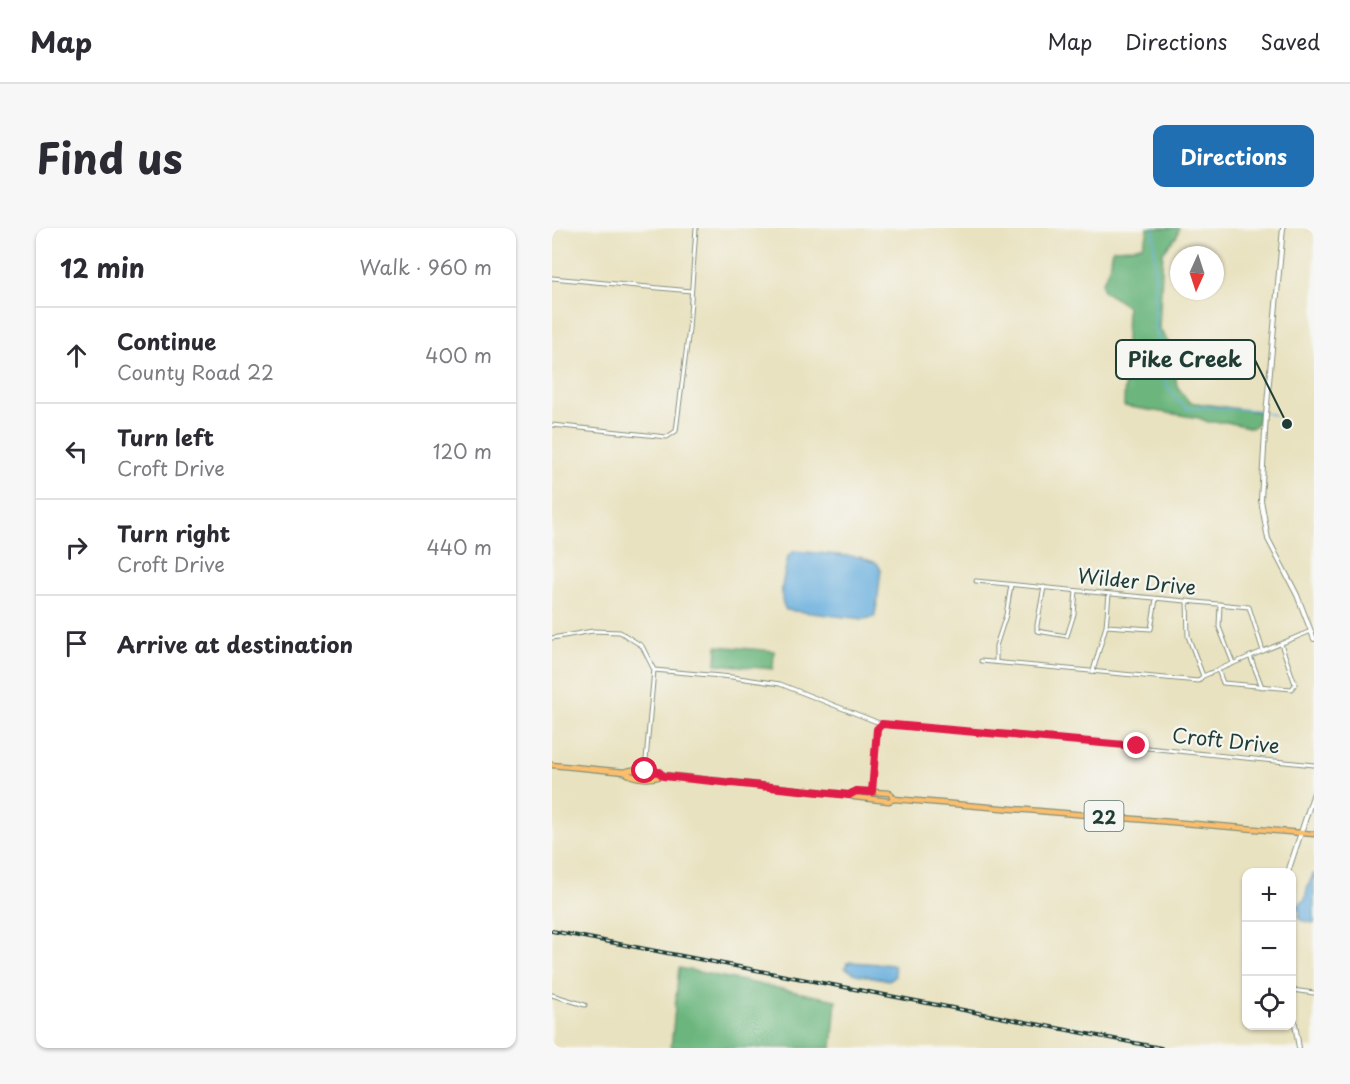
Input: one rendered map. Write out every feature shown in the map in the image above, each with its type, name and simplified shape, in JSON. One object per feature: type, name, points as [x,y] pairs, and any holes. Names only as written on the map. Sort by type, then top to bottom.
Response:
[{"type":"main road","name":"22","points":[[552,765],[625,772],[630,769],[659,772],[663,776]]},
{"type":"main road","name":"22","points":[[625,772],[629,776],[658,778],[663,776],[849,795],[877,800],[894,799],[1314,834]]},
{"type":"main road","name":"22","points":[[849,795],[856,791],[872,792],[890,794],[894,799]]},
{"type":"street","points":[[552,425],[668,437],[674,434],[678,424],[696,228]]},
{"type":"street","points":[[1283,228],[1266,415],[1261,500],[1268,539],[1297,595],[1314,639]]},
{"type":"street","points":[[552,278],[691,291]]},
{"type":"street","name":"Wilder Drive","points":[[976,581],[1249,607],[1263,651]]},
{"type":"street","points":[[996,662],[996,646],[1006,615],[1011,584]]},
{"type":"street","points":[[1044,587],[1037,631],[1067,636],[1074,614],[1076,590]]},
{"type":"street","points":[[1092,671],[1106,626],[1109,594]]},
{"type":"street","points":[[1106,626],[1151,629],[1156,599]]},
{"type":"street","points":[[1187,601],[1188,636],[1203,676]]},
{"type":"street","points":[[1220,604],[1219,627],[1233,663]]},
{"type":"street","points":[[552,638],[593,631],[620,632],[642,646],[654,670],[645,771]]},
{"type":"street","points":[[981,661],[1198,681],[1203,676],[1311,631]]},
{"type":"street","points":[[1218,670],[1223,683],[1292,690],[1295,684],[1281,644]]},
{"type":"street","points":[[1250,656],[1262,687]]},
{"type":"street","name":"Croft Drive","points":[[654,670],[732,676],[780,684],[882,724],[1050,738],[1314,765]]},
{"type":"street","points":[[872,792],[877,729],[882,724]]},
{"type":"street","points":[[1290,868],[1314,793]]},
{"type":"street","points":[[1296,991],[1314,993]]},
{"type":"street","points":[[552,995],[585,1005]]},
{"type":"street","points":[[1296,1030],[1299,1048]]},
{"type":"green space","points":[[1147,228],[1179,228],[1177,236],[1163,252],[1159,328],[1175,353],[1177,386],[1189,402],[1260,412],[1257,424],[1252,428],[1124,406],[1127,307],[1103,290],[1102,283],[1109,269],[1113,249],[1143,245]]},
{"type":"green space","points":[[717,646],[774,651],[773,669],[716,664]]},
{"type":"green space","points":[[679,968],[836,1000],[832,1048],[671,1048]]},
{"type":"water","points":[[795,551],[860,557],[877,563],[881,570],[874,617],[864,619],[786,610],[782,598],[782,584],[788,556]]},
{"type":"water","points":[[1314,873],[1314,923],[1300,920],[1300,909],[1296,908],[1296,905],[1299,905],[1305,899]]},
{"type":"water","points":[[847,963],[894,965],[895,976],[889,980],[856,974],[845,968]]},
{"type":"waterway","points":[[1154,228],[1155,325],[1165,365],[1166,384],[1177,400],[1190,409],[1205,407],[1256,410],[1274,415]]},
{"type":"railway","points":[[552,931],[1161,1048]]},
{"type":"place","name":"Pike Creek","points":[[1287,424]]},
{"type":"route","points":[[645,771],[659,772],[663,776],[849,795],[856,791],[872,792],[877,729],[882,724],[1137,746]]}]
